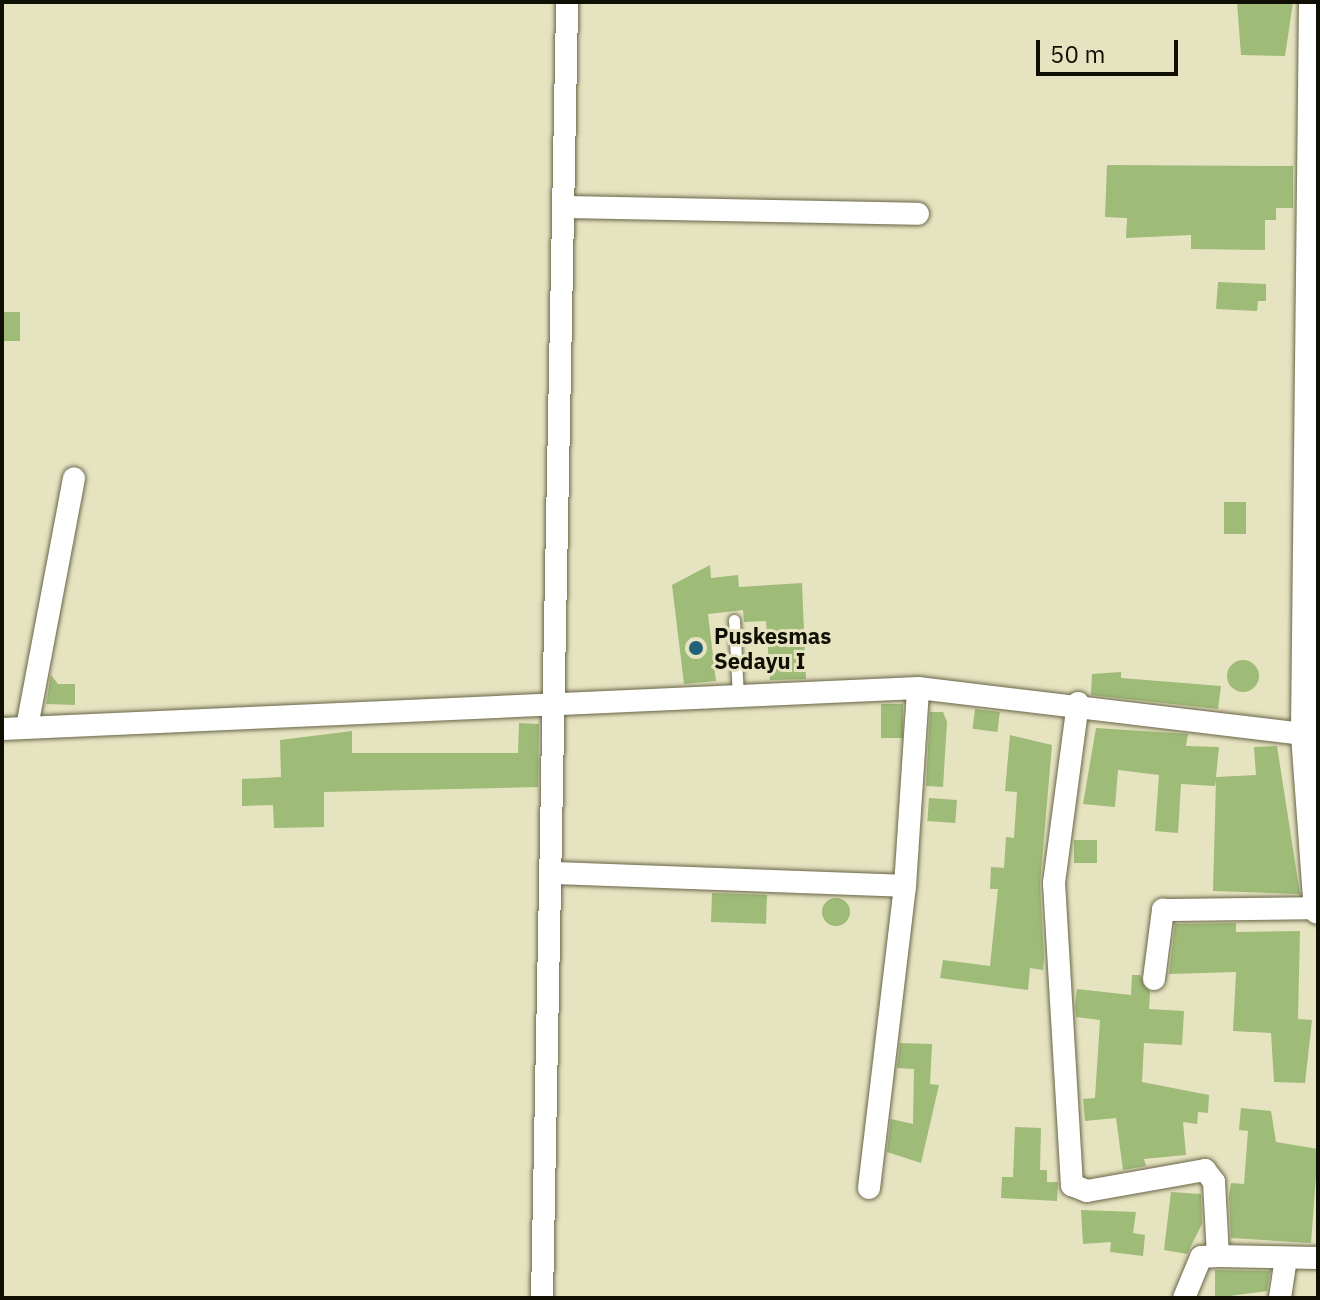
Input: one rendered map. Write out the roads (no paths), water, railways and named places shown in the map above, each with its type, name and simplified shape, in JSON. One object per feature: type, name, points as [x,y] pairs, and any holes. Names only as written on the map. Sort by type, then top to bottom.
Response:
[{"type":"street","points":[[542,1298],[556,705],[567,2]]},
{"type":"street","points":[[1154,979],[1163,910],[1318,909],[1312,736],[1311,564],[1313,2]]},
{"type":"street","points":[[564,207],[918,214]]},
{"type":"street","points":[[27,727],[74,478]]},
{"type":"street","points":[[2,729],[918,688],[1078,703],[1312,736]]},
{"type":"street","points":[[869,1188],[905,886],[918,688]]},
{"type":"street","points":[[1078,703],[1054,883],[1069,1178],[1087,1191],[1205,1170],[1214,1182],[1218,1256]]},
{"type":"street","points":[[552,873],[905,886]]},
{"type":"street","points":[[1178,1297],[1201,1257],[1318,1258]]},
{"type":"street","points":[[1280,1298],[1286,1258]]},
{"type":"lane","points":[[734,620],[738,698]]},
{"type":"place","name":"Puskesmas Sedayu I","points":[[696,648]]}]
